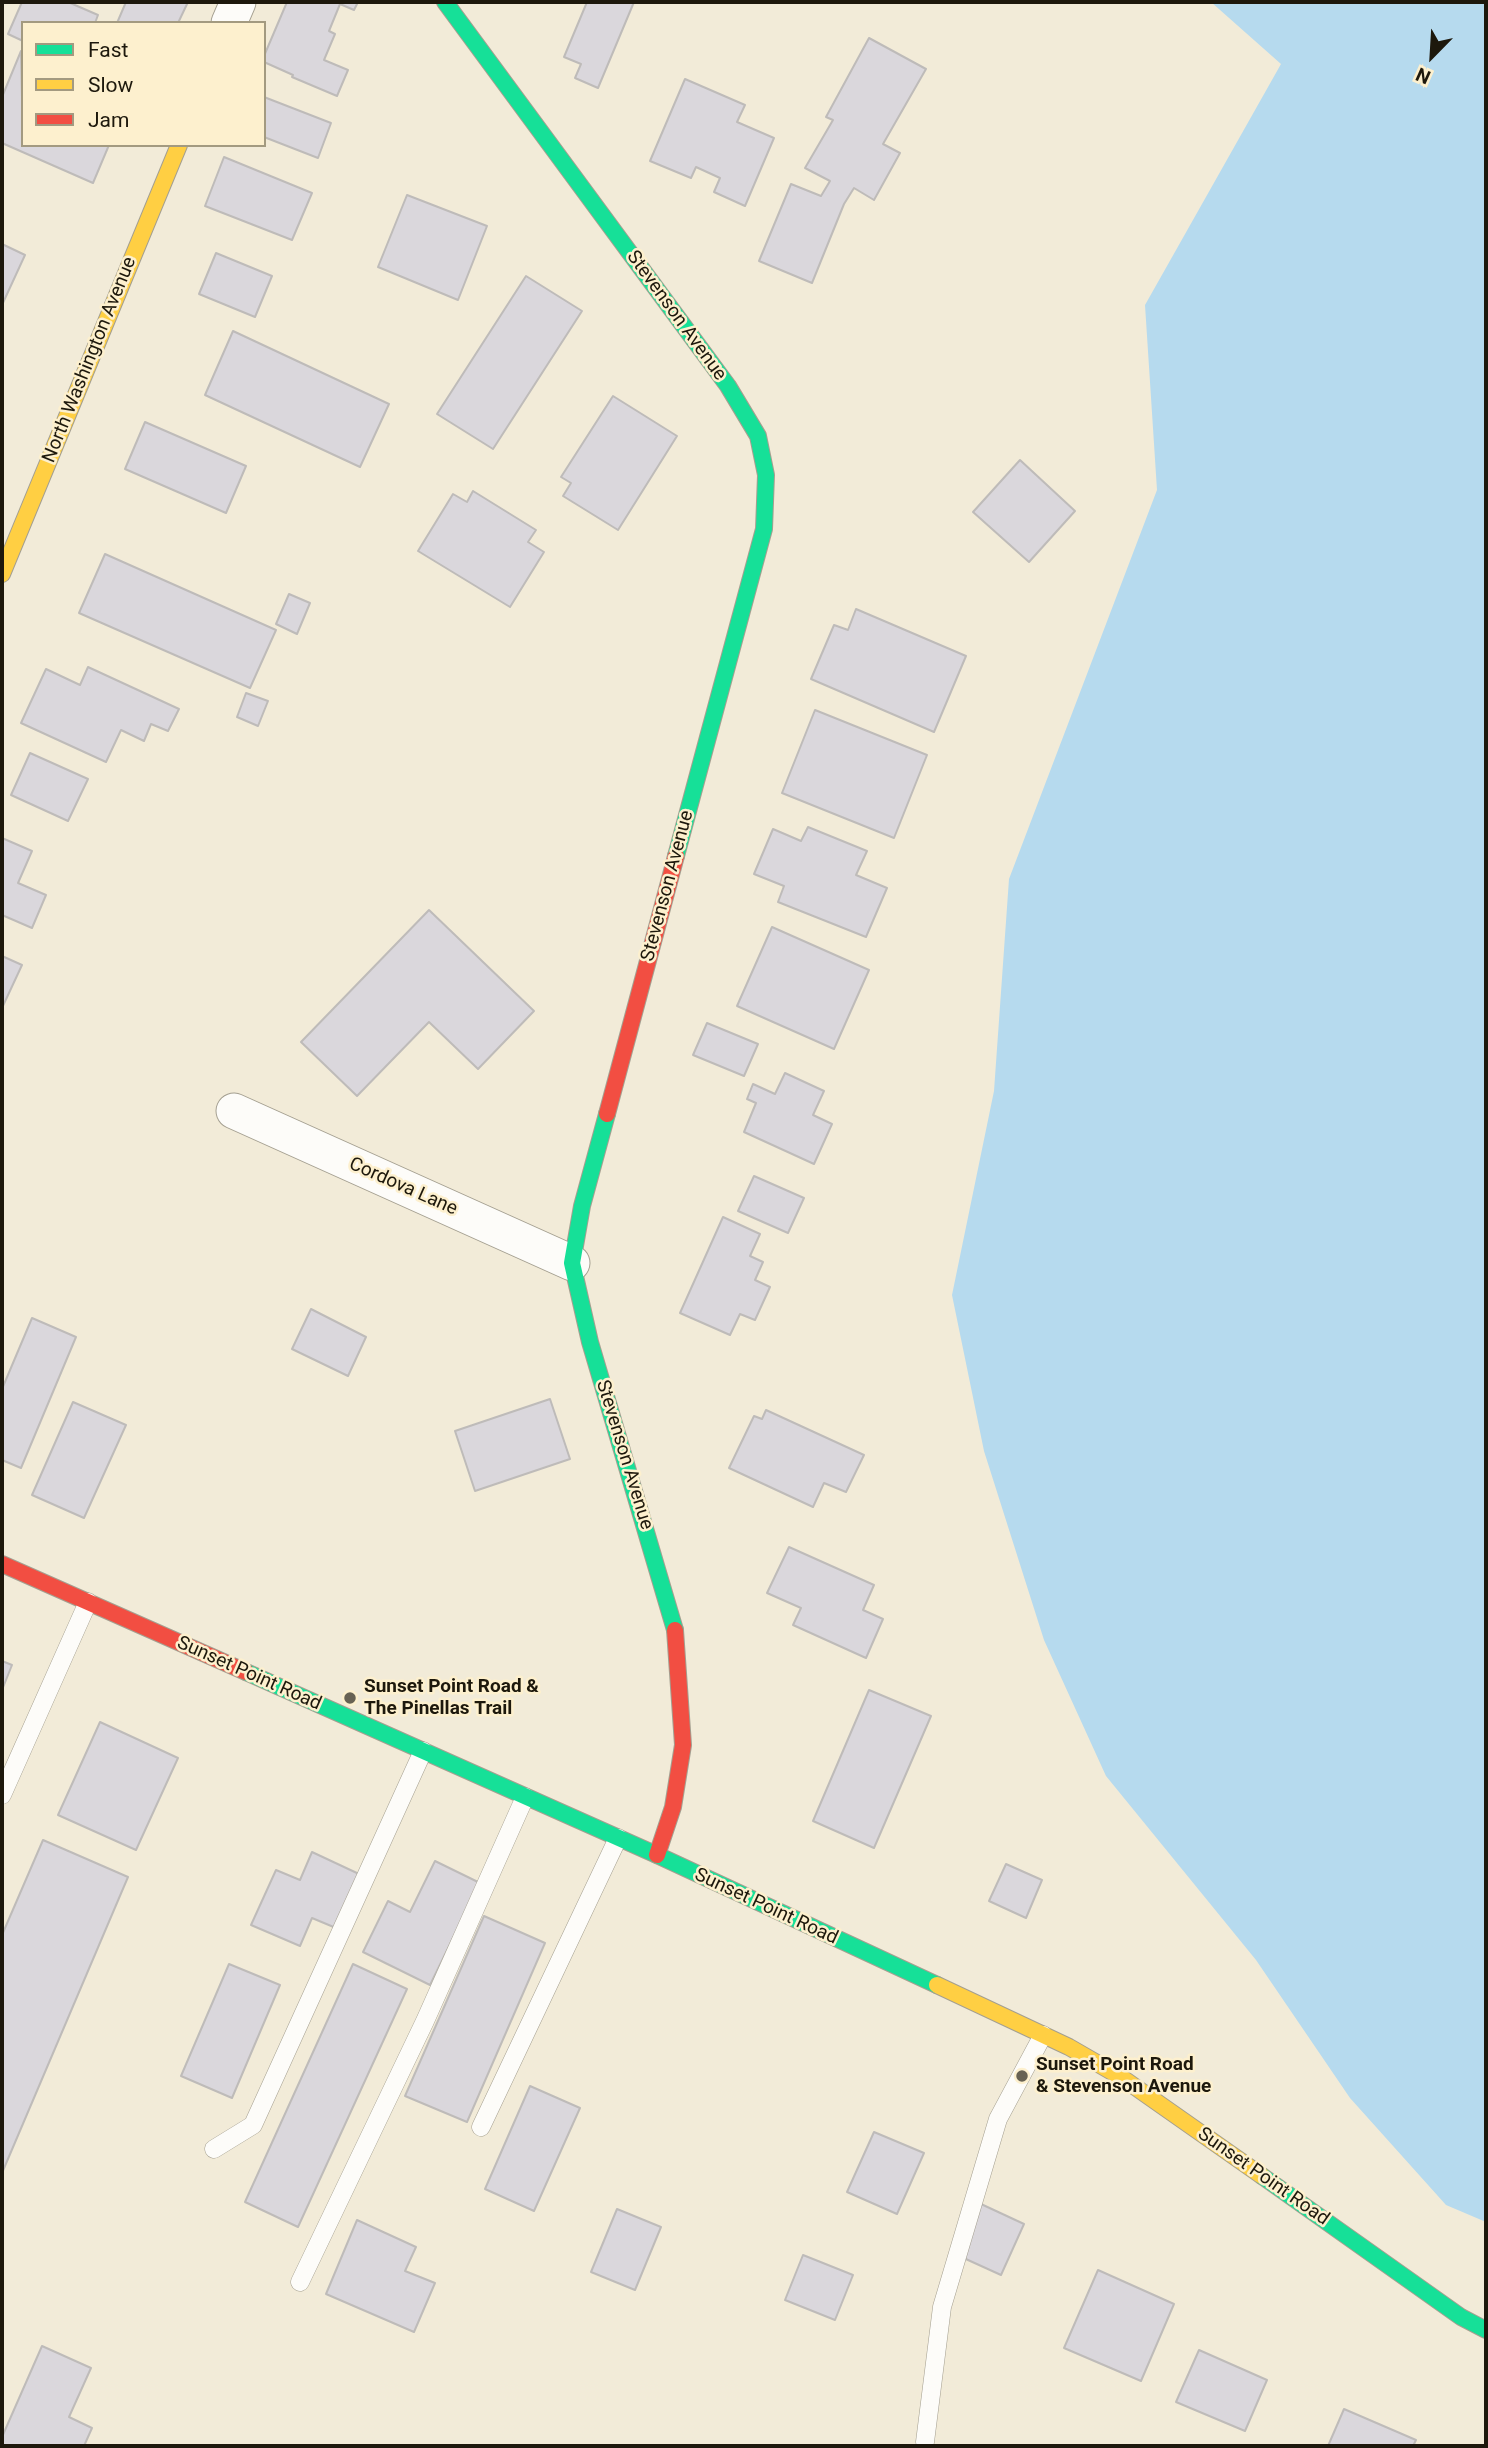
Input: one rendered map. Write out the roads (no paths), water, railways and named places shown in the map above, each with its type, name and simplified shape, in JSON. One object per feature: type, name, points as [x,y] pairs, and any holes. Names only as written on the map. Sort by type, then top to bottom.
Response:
[{"type":"street","points":[[230,21],[238,2]]},
{"type":"street","name":"Stevenson Avenue","points":[[445,2],[727,387],[758,436],[766,475],[764,529],[582,1206],[572,1263],[590,1342],[675,1625],[683,1745],[674,1807],[657,1855]]},
{"type":"street","name":"North Washington Avenue","points":[[2,574],[177,147]]},
{"type":"street","name":"Cordova Lane","points":[[234,1111],[572,1263]]},
{"type":"street","name":"Sunset Point Road","points":[[2,1564],[657,1855],[1043,2035],[1121,2077],[1461,2317],[1486,2330]]},
{"type":"lane","points":[[2,1795],[88,1602]]},
{"type":"lane","points":[[214,2149],[253,2125],[424,1751]]},
{"type":"lane","points":[[300,2281],[425,2021],[525,1797]]},
{"type":"lane","points":[[481,2127],[618,1838]]},
{"type":"lane","points":[[925,2442],[942,2307],[998,2119],[1043,2035]]},
{"type":"water","points":[[1211,2],[1486,2],[1486,2222],[1446,2205],[1350,2098],[1256,1960],[1106,1776],[1044,1640],[984,1451],[952,1295],[994,1091],[1009,879],[1157,490],[1145,305],[1281,64]]},
{"type":"place","name":"Sunset Point Road & The Pinellas Trail","points":[[350,1698]]},
{"type":"place","name":"Sunset Point Road & Stevenson Avenue","points":[[1022,2076]]}]
